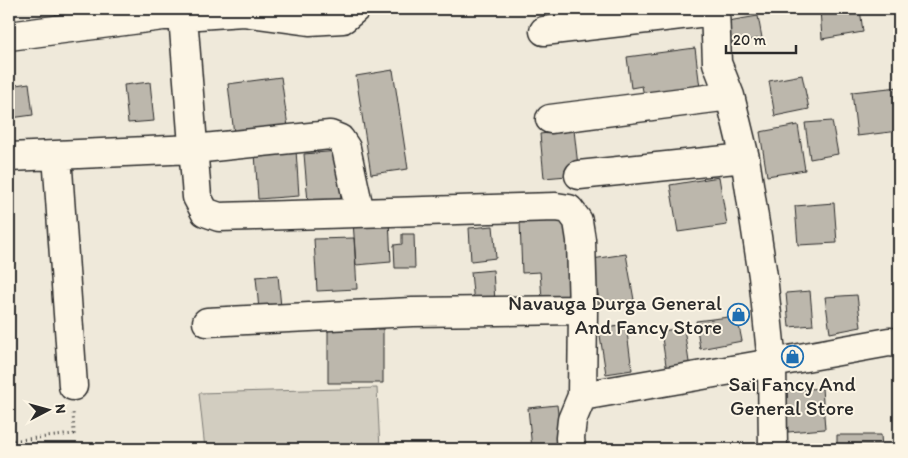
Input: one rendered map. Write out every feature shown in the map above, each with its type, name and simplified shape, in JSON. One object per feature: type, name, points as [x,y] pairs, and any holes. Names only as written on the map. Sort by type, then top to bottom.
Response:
[{"type":"street","points":[[9,36],[163,16],[243,12],[309,21],[343,19],[355,9]]},
{"type":"street","points":[[544,31],[715,10],[717,63],[730,96],[745,158],[764,276],[772,363],[773,449]]},
{"type":"street","points":[[183,16],[197,197],[205,212],[219,216],[556,207],[569,209],[578,220],[581,240],[583,310],[582,396],[572,420],[571,449]]},
{"type":"street","points":[[550,119],[730,96]]},
{"type":"street","points":[[9,157],[194,149],[330,135],[340,139],[346,148],[360,213]]},
{"type":"street","points":[[57,155],[73,386]]},
{"type":"street","points":[[579,175],[745,158]]},
{"type":"street","points":[[207,322],[412,312],[583,310]]},
{"type":"street","points":[[582,396],[890,342],[899,343]]},
{"type":"path","points":[[9,441],[74,434],[73,386]]},
{"type":"shaded area","points":[[377,388],[380,449],[205,449],[199,393]]},
{"type":"building","points":[[55,9],[87,9],[88,20],[56,22]]},
{"type":"building","points":[[820,9],[860,9],[863,32],[822,39]]},
{"type":"building","points":[[758,16],[762,38],[726,44],[722,22]]},
{"type":"building","points":[[695,48],[700,88],[644,96],[642,86],[631,88],[627,57]]},
{"type":"building","points":[[393,70],[408,169],[371,174],[356,76]]},
{"type":"building","points":[[802,75],[809,109],[775,116],[769,81]]},
{"type":"building","points":[[281,77],[288,127],[234,134],[228,84]]},
{"type":"building","points":[[150,82],[154,121],[128,123],[124,85]]},
{"type":"building","points":[[29,83],[33,115],[11,118],[9,86]]},
{"type":"building","points":[[899,87],[899,131],[857,136],[852,92]]},
{"type":"building","points":[[832,121],[838,154],[810,159],[805,123]]},
{"type":"building","points":[[798,125],[805,170],[767,176],[760,132]]},
{"type":"building","points":[[574,130],[579,175],[544,178],[540,134]]},
{"type":"building","points":[[296,150],[299,196],[258,199],[255,153]]},
{"type":"building","points":[[338,151],[341,200],[308,202],[304,154]]},
{"type":"building","points":[[719,177],[727,225],[678,232],[670,185]]},
{"type":"building","points":[[834,203],[837,243],[798,245],[795,206]]},
{"type":"building","points":[[389,219],[391,262],[356,265],[353,221]]},
{"type":"building","points":[[568,220],[572,297],[542,299],[540,272],[522,273],[520,222]]},
{"type":"building","points":[[493,226],[496,258],[471,261],[469,228]]},
{"type":"building","points":[[402,234],[414,234],[415,268],[395,268],[394,245],[402,244]]},
{"type":"building","points":[[354,238],[357,289],[317,291],[314,239]]},
{"type":"building","points":[[895,241],[899,241],[899,278],[896,278]]},
{"type":"building","points":[[626,254],[634,300],[600,306],[592,259]]},
{"type":"building","points":[[493,270],[495,302],[474,304],[471,272]]},
{"type":"building","points":[[278,275],[281,307],[259,310],[256,277]]},
{"type":"building","points":[[9,279],[11,333],[9,333]]},
{"type":"building","points":[[810,291],[813,325],[789,327],[786,293]]},
{"type":"building","points":[[857,295],[861,327],[830,333],[825,297]]},
{"type":"building","points":[[737,316],[742,341],[700,349],[696,321]]},
{"type":"building","points":[[626,325],[632,370],[606,374],[599,329]]},
{"type":"building","points":[[684,328],[690,369],[667,372],[661,331]]},
{"type":"building","points":[[328,329],[383,329],[383,383],[328,383]]},
{"type":"building","points":[[822,388],[825,429],[788,432],[784,391]]},
{"type":"building","points":[[557,405],[562,449],[532,449],[528,408]]},
{"type":"building","points":[[837,435],[881,435],[882,449],[837,449]]},
{"type":"place","name":"Navauga Durga General And Fancy Store","points":[[738,315]]},
{"type":"place","name":"Sai Fancy And General Store","points":[[792,357]]}]
